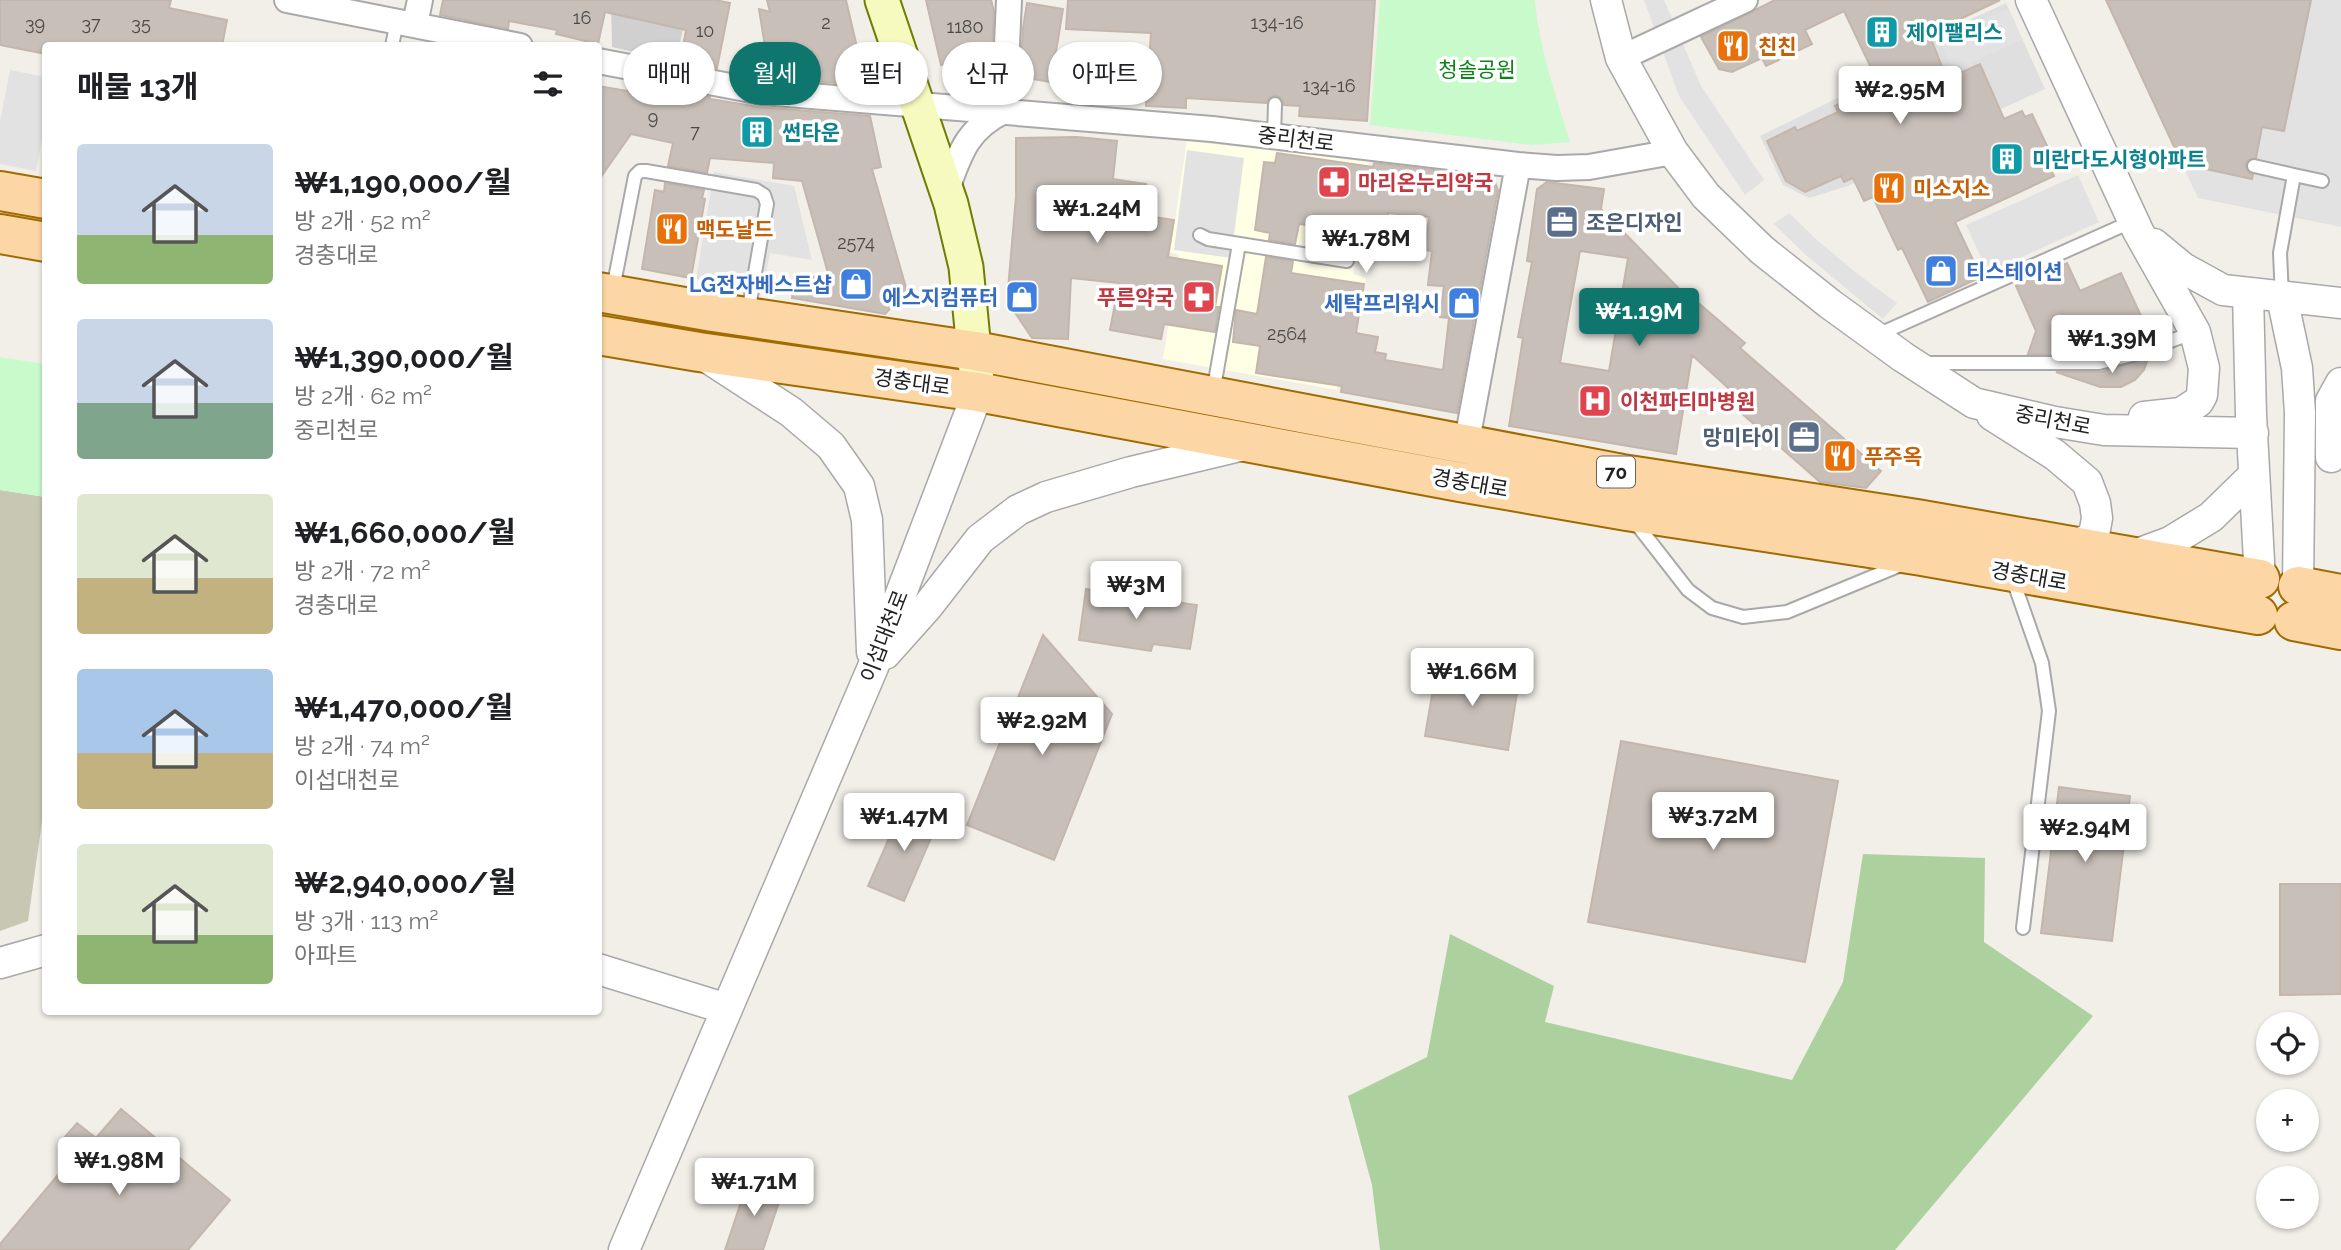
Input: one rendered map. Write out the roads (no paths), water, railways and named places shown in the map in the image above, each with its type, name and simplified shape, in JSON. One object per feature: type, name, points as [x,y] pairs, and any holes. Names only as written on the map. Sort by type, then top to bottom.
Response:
[{"type":"main road","name":"이섭대천로","points":[[882,0],[897,42]]},
{"type":"main road","name":"이섭대천로","points":[[918,105],[947,190],[965,267],[978,392]]},
{"type":"main road","points":[[0,191],[42,198]]},
{"type":"main road","points":[[0,234],[42,241]]},
{"type":"main road","name":"경충대로","points":[[603,292],[747,317],[975,351],[1622,474],[1917,519],[2132,556],[2278,600],[2341,630]]},
{"type":"main road","name":"경충대로","points":[[602,336],[978,392],[1627,511],[1922,556],[2010,573],[2278,600],[2341,594]]},
{"type":"street","points":[[287,0],[411,15],[506,42]]},
{"type":"street","points":[[947,190],[966,142],[990,118],[1004,111],[1009,0]]},
{"type":"street","name":"중리천로","points":[[1606,0],[1621,58],[1673,152],[1706,196],[1762,250],[1913,363],[1974,403],[2055,422],[2104,430],[2253,433]]},
{"type":"street","points":[[1621,58],[1745,0]]},
{"type":"street","points":[[2031,0],[2136,226],[2192,324],[2204,368],[2202,395],[2198,402],[2181,413],[2138,418],[2104,430]]},
{"type":"street","name":"중리천로","points":[[602,62],[762,92],[835,98]]},
{"type":"street","name":"중리천로","points":[[928,105],[1274,136],[1556,168],[1589,167],[1673,152]]},
{"type":"street","name":"경충대로","points":[[1466,446],[1518,165]]},
{"type":"street","points":[[2136,226],[2183,268],[2236,292]]},
{"type":"street","points":[[2236,292],[2253,433],[2254,475],[2278,600]]},
{"type":"street","points":[[2195,332],[2199,304],[2204,296],[2236,292],[2341,303]]},
{"type":"street","points":[[2278,600],[2300,421],[2297,368],[2282,297]]},
{"type":"street","points":[[699,352],[791,412],[831,446],[859,486],[868,543],[873,667]]},
{"type":"street","points":[[2336,468],[2331,401],[2341,383]]},
{"type":"street","name":"이섭대천로","points":[[624,1250],[873,667],[978,392]]},
{"type":"street","points":[[1974,403],[2055,456],[2087,482],[2097,518],[2094,535],[2075,548]]},
{"type":"street","points":[[2300,421],[2336,468]]},
{"type":"street","points":[[873,667],[927,607],[980,538],[1018,510],[1046,497],[1131,472],[1253,443]]},
{"type":"street","points":[[2132,556],[2171,542],[2211,517],[2254,475]]},
{"type":"street","points":[[0,963],[42,951]]},
{"type":"street","points":[[602,970],[727,1009]]},
{"type":"lane","points":[[394,42],[411,15]]},
{"type":"lane","points":[[1274,136],[1275,104]]},
{"type":"lane","points":[[2254,166],[2322,181]]},
{"type":"lane","points":[[603,292],[635,176],[640,171],[756,190],[764,195],[767,204],[747,317]]},
{"type":"lane","points":[[2282,297],[2280,253],[2294,175]]},
{"type":"lane","points":[[0,178],[42,185]]},
{"type":"lane","points":[[1875,336],[2136,226]]},
{"type":"lane","points":[[1200,235],[1347,261]]},
{"type":"lane","points":[[1212,397],[1239,244]]},
{"type":"lane","points":[[1913,363],[2099,363],[2132,355],[2195,332]]},
{"type":"lane","points":[[1627,511],[1688,590],[1712,608],[1743,617],[1787,612],[1922,556]]},
{"type":"lane","points":[[2010,573],[2042,663],[2049,711],[2023,928]]},
{"type":"place","name":"제이팰리스","points":[[1882,32]]},
{"type":"place","name":"친친","points":[[1733,46]]},
{"type":"place","name":"썬타운","points":[[757,132]]},
{"type":"place","name":"미란다도시형아파트","points":[[2007,159]]},
{"type":"place","name":"마리온누리약국","points":[[1334,182]]},
{"type":"place","name":"미소지소","points":[[1889,188]]},
{"type":"place","name":"조은디자인","points":[[1562,222]]},
{"type":"place","name":"맥도날드","points":[[672,229]]},
{"type":"place","name":"티스테이션","points":[[1941,271]]},
{"type":"place","name":"LG전자베스트샵","points":[[856,284]]},
{"type":"place","name":"에스지컴퓨터","points":[[1022,297]]},
{"type":"place","name":"푸른약국","points":[[1199,297]]},
{"type":"place","name":"세탁프리워시","points":[[1464,303]]},
{"type":"place","name":"이천파티마병원","points":[[1595,401]]},
{"type":"place","name":"망미타이","points":[[1804,437]]},
{"type":"place","name":"푸주옥","points":[[1840,456]]},
{"type":"park label","name":"청솔공원","points":[[1477,69]]}]
